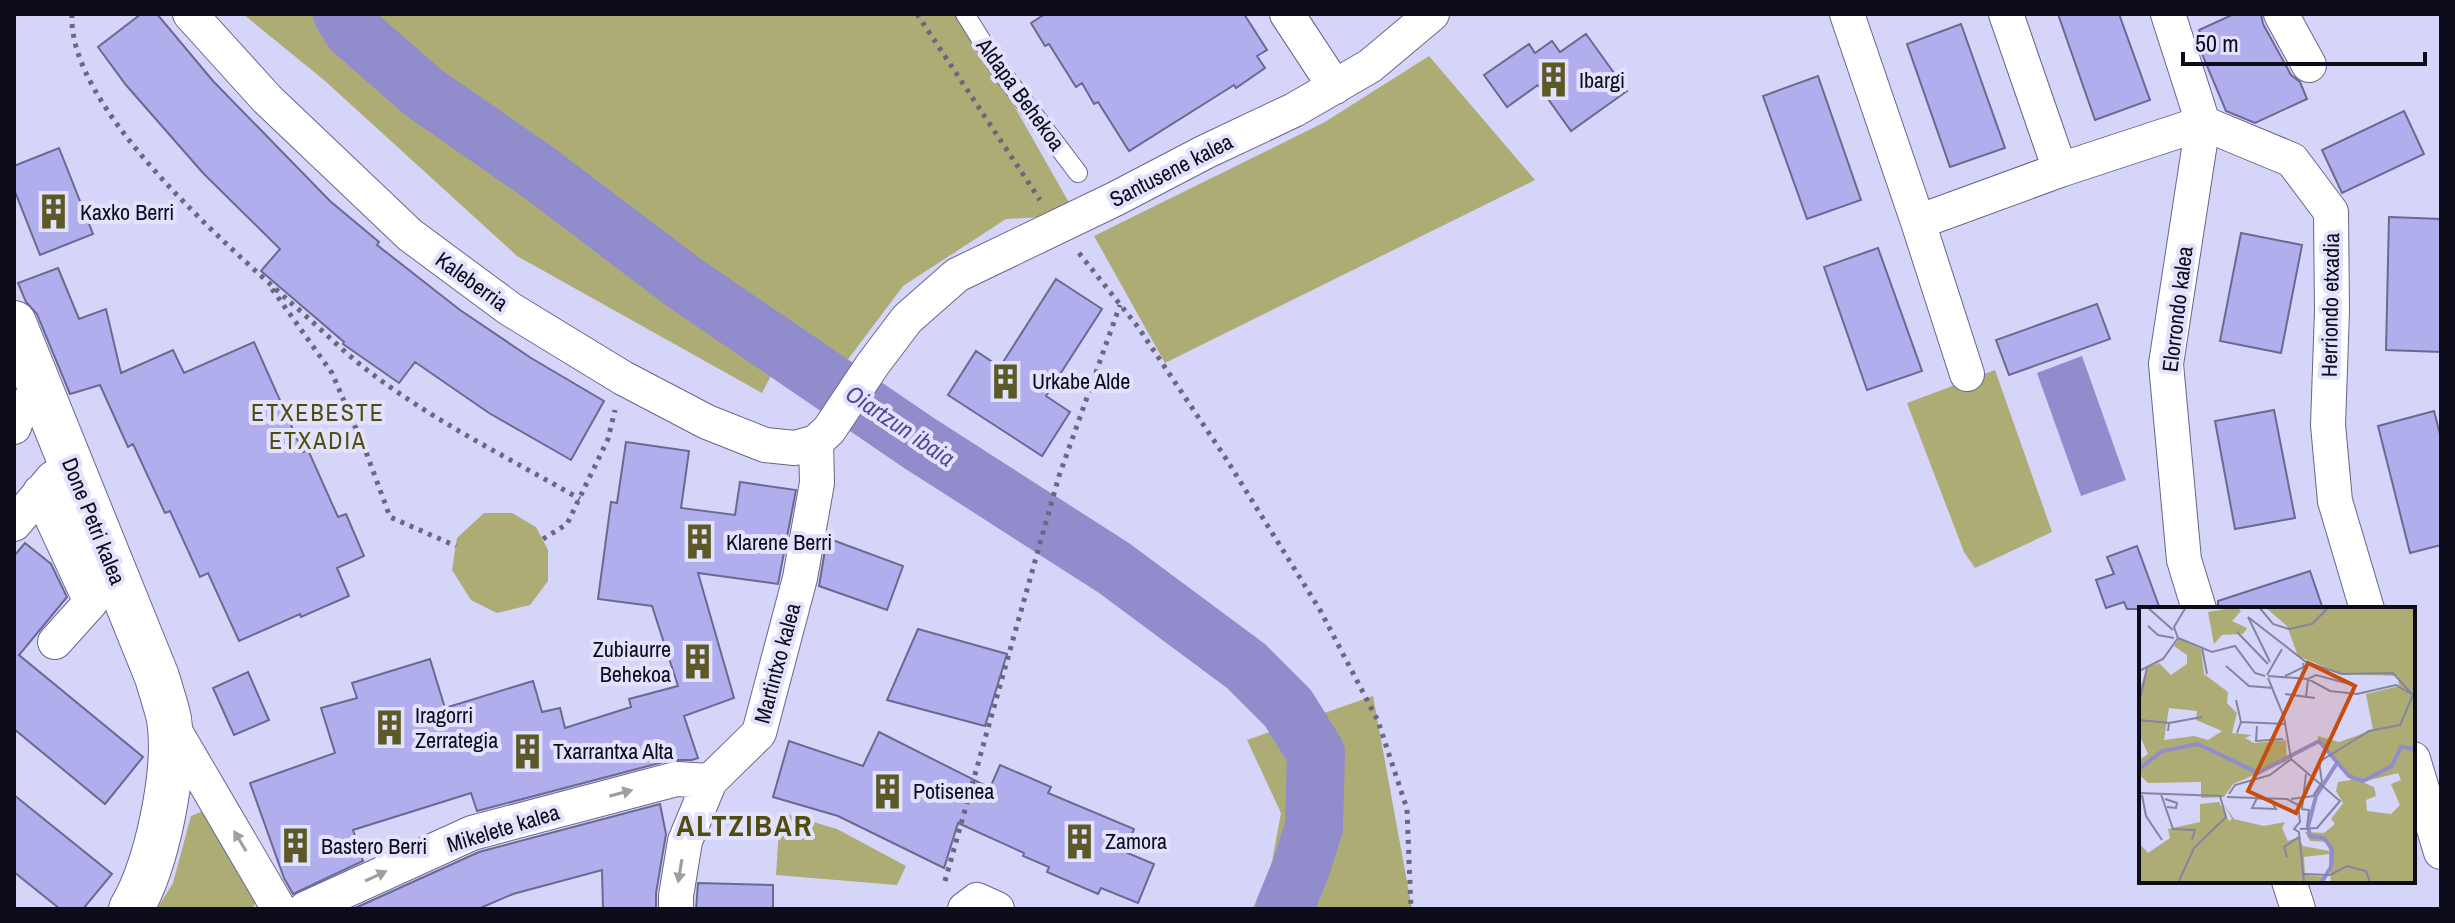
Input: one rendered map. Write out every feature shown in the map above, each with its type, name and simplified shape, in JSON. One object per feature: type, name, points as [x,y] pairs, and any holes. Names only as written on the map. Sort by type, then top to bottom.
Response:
[{"type":"street","name":"Kaleberria","points":[[190,14],[267,99],[410,235],[510,309],[623,378],[707,422],[765,445],[795,448],[816,442]]},
{"type":"street","points":[[1287,14],[1335,87]]},
{"type":"street","name":"Santusene kalea","points":[[816,442],[829,430],[907,319],[957,275],[1294,110],[1370,66],[1432,14]]},
{"type":"street","points":[[1847,14],[1967,374]]},
{"type":"street","points":[[2006,14],[2060,170]]},
{"type":"street","name":"Elorrondo kalea","points":[[2168,14],[2203,123],[2166,364],[2184,560],[2198,607]]},
{"type":"street","points":[[2281,14],[2309,65]]},
{"type":"street","points":[[1918,222],[2060,170],[2203,123]]},
{"type":"street","name":"Herriondo etxadia","points":[[2203,123],[2292,160],[2331,212],[2328,425],[2335,501],[2366,607]]},
{"type":"street","name":"Done Petri kalea","points":[[14,323],[157,677],[169,721],[170,755],[160,826],[138,897],[131,909]]},
{"type":"street","points":[[14,427],[21,407],[43,394]]},
{"type":"street","name":"Martintxo kalea","points":[[676,909],[685,841],[710,781],[759,733],[800,578],[817,483],[816,442]]},
{"type":"street","points":[[14,524],[70,461]]},
{"type":"street","points":[[40,492],[91,602],[55,642]]},
{"type":"street","name":"Done Petri kalea","points":[[169,721],[279,909]]},
{"type":"street","points":[[2415,766],[2441,852]]},
{"type":"street","name":"Mikelete kalea","points":[[305,909],[472,833],[676,779],[710,781]]},
{"type":"street","points":[[2290,883],[2298,909]]},
{"type":"street","points":[[953,901],[977,900],[997,909]]},
{"type":"lane","name":"Aldapa Behekoa","points":[[965,14],[1000,70],[1078,173]]},
{"type":"path","points":[[72,14],[71,29],[89,80],[135,151],[220,239],[367,370],[442,420],[580,499]]},
{"type":"path","points":[[917,14],[1057,226],[1138,327],[1233,470],[1320,610],[1378,721],[1407,809],[1411,909]]},
{"type":"path","points":[[267,281],[332,373],[390,517],[456,546]]},
{"type":"path","points":[[953,901],[1035,558],[1059,476],[1120,304]]},
{"type":"path","points":[[543,539],[567,524],[580,499],[608,439],[623,378]]},
{"type":"shaded area","points":[[243,14],[962,14],[1076,215],[1006,219],[903,286],[843,366],[793,333],[762,393],[517,256],[324,80]]},
{"type":"shaded area","points":[[1429,56],[1535,180],[1165,363],[1094,236],[1325,122]]},
{"type":"shaded area","points":[[2082,356],[2126,480],[2081,496],[2037,373]]},
{"type":"shaded area","points":[[1995,370],[2052,532],[1975,568],[1964,552],[1907,403]]},
{"type":"shaded area","points":[[484,513],[512,513],[536,527],[548,550],[548,581],[530,605],[497,613],[471,600],[452,570],[457,538]]},
{"type":"shaded area","points":[[1373,696],[1412,909],[1252,909],[1268,883],[1281,813],[1247,740]]},
{"type":"shaded area","points":[[208,809],[260,894],[252,909],[157,909],[173,883],[191,816]]},
{"type":"shaded area","points":[[780,812],[837,829],[906,866],[897,885],[776,875]]},
{"type":"building","points":[[141,14],[157,14],[213,81],[330,201],[379,242],[377,245],[460,310],[531,358],[604,401],[571,460],[489,413],[415,362],[399,383],[343,344],[261,271],[280,249],[203,173],[126,85],[98,47]]},
{"type":"building","points":[[1045,14],[1244,14],[1267,50],[1257,56],[1265,68],[1129,151],[1098,102],[1094,104],[1082,83],[1076,87],[1049,44],[1045,46],[1031,23]]},
{"type":"building","points":[[2058,14],[2119,14],[2150,100],[2095,120]]},
{"type":"building","points":[[2234,14],[2261,14],[2263,24],[2291,75],[2300,82],[2307,99],[2255,123],[2226,111],[2199,46],[2205,43],[2199,30]]},
{"type":"building","points":[[1961,24],[2005,148],[1950,167],[1907,44]]},
{"type":"building","name":"Ibargi","points":[[1586,34],[1627,91],[1571,131],[1538,85],[1507,107],[1484,75],[1529,44],[1535,53],[1552,41],[1560,52]]},
{"type":"building","points":[[1818,76],[1861,200],[1807,219],[1763,96]]},
{"type":"building","points":[[2404,111],[2424,154],[2342,193],[2322,150]]},
{"type":"building","name":"Kaxko Berri","points":[[59,148],[93,234],[40,255],[14,189],[14,166]]},
{"type":"building","points":[[2389,217],[2441,219],[2441,352],[2386,350]]},
{"type":"building","points":[[2241,233],[2302,245],[2281,353],[2220,341]]},
{"type":"building","points":[[1878,248],[1922,371],[1867,390],[1824,267]]},
{"type":"building","points":[[58,268],[79,319],[106,309],[121,373],[173,350],[184,373],[254,342],[303,452],[308,450],[338,517],[346,514],[364,556],[337,568],[349,596],[239,641],[208,573],[200,577],[170,511],[165,513],[133,444],[128,447],[100,385],[70,394],[37,314],[26,302],[18,283]]},
{"type":"building","name":"Urkabe Alde","points":[[1056,279],[1102,309],[1046,396],[1070,412],[1042,456],[948,395],[976,351],[1000,367]]},
{"type":"building","points":[[2097,304],[2110,339],[2009,375],[1996,340]]},
{"type":"building","points":[[2274,410],[2295,518],[2235,529],[2215,421]]},
{"type":"building","points":[[2434,411],[2441,438],[2441,545],[2410,553],[2378,426]]},
{"type":"building","points":[[626,442],[689,451],[681,508],[735,515],[740,482],[796,490],[778,584],[698,573],[734,698],[684,716],[698,758],[671,760],[477,811],[471,793],[353,830],[363,861],[293,894],[284,878],[250,783],[335,753],[321,708],[357,698],[352,683],[430,659],[445,708],[533,681],[542,712],[560,708],[565,728],[631,707],[629,699],[678,686],[652,606],[598,599],[611,502],[617,503]]},
{"type":"building","points":[[827,538],[903,566],[887,610],[819,586]]},
{"type":"building","points":[[25,543],[51,564],[67,597],[19,655],[143,757],[105,804],[14,729],[14,556]]},
{"type":"building","points":[[2137,546],[2159,607],[2127,609],[2124,602],[2106,608],[2096,580],[2114,574],[2107,557]]},
{"type":"building","points":[[2310,571],[2322,607],[2218,607],[2218,601]]},
{"type":"building","points":[[918,629],[1007,654],[985,726],[887,700]]},
{"type":"building","points":[[248,672],[269,720],[234,735],[213,688]]},
{"type":"building","points":[[879,732],[990,788],[1000,765],[1051,787],[1048,793],[1134,829],[1125,852],[1154,864],[1138,903],[1101,888],[1098,894],[1047,872],[1049,867],[1023,856],[1024,853],[958,823],[944,868],[838,816],[773,797],[789,741],[863,766]]},
{"type":"building","points":[[14,795],[112,874],[83,909],[60,909],[14,872]]},
{"type":"building","points":[[660,804],[666,834],[656,909],[603,909],[602,870],[513,894],[478,909],[353,909],[479,852]]},
{"type":"building","points":[[698,883],[773,885],[773,909],[696,909]]},
{"type":"waterway","name":"Oiartzun ibaia","points":[[342,14],[352,30],[424,93],[538,172],[683,282],[919,443],[1114,568],[1246,666],[1288,708],[1316,753],[1314,827],[1284,909]]},
{"type":"place","name":"Ibargi","points":[[1553,80]]},
{"type":"place","name":"Kaxko Berri","points":[[54,212]]},
{"type":"place","name":"Urkabe Alde","points":[[1006,381]]},
{"type":"place","name":"Klarene Berri","points":[[700,542]]},
{"type":"place","name":"Zubiaurre Behekoa","points":[[697,662]]},
{"type":"place","name":"Iragorri Zerrategia","points":[[389,728]]},
{"type":"place","name":"Txarrantxa Alta","points":[[527,751]]},
{"type":"place","name":"Potisenea","points":[[887,791]]},
{"type":"place","name":"Zamora","points":[[1079,841]]},
{"type":"place","name":"Bastero Berri","points":[[295,846]]},
{"type":"district","name":"ETXEBESTE ETXADIA","points":[[318,427]]},
{"type":"district","name":"ALTZIBAR","points":[[745,826]]}]
